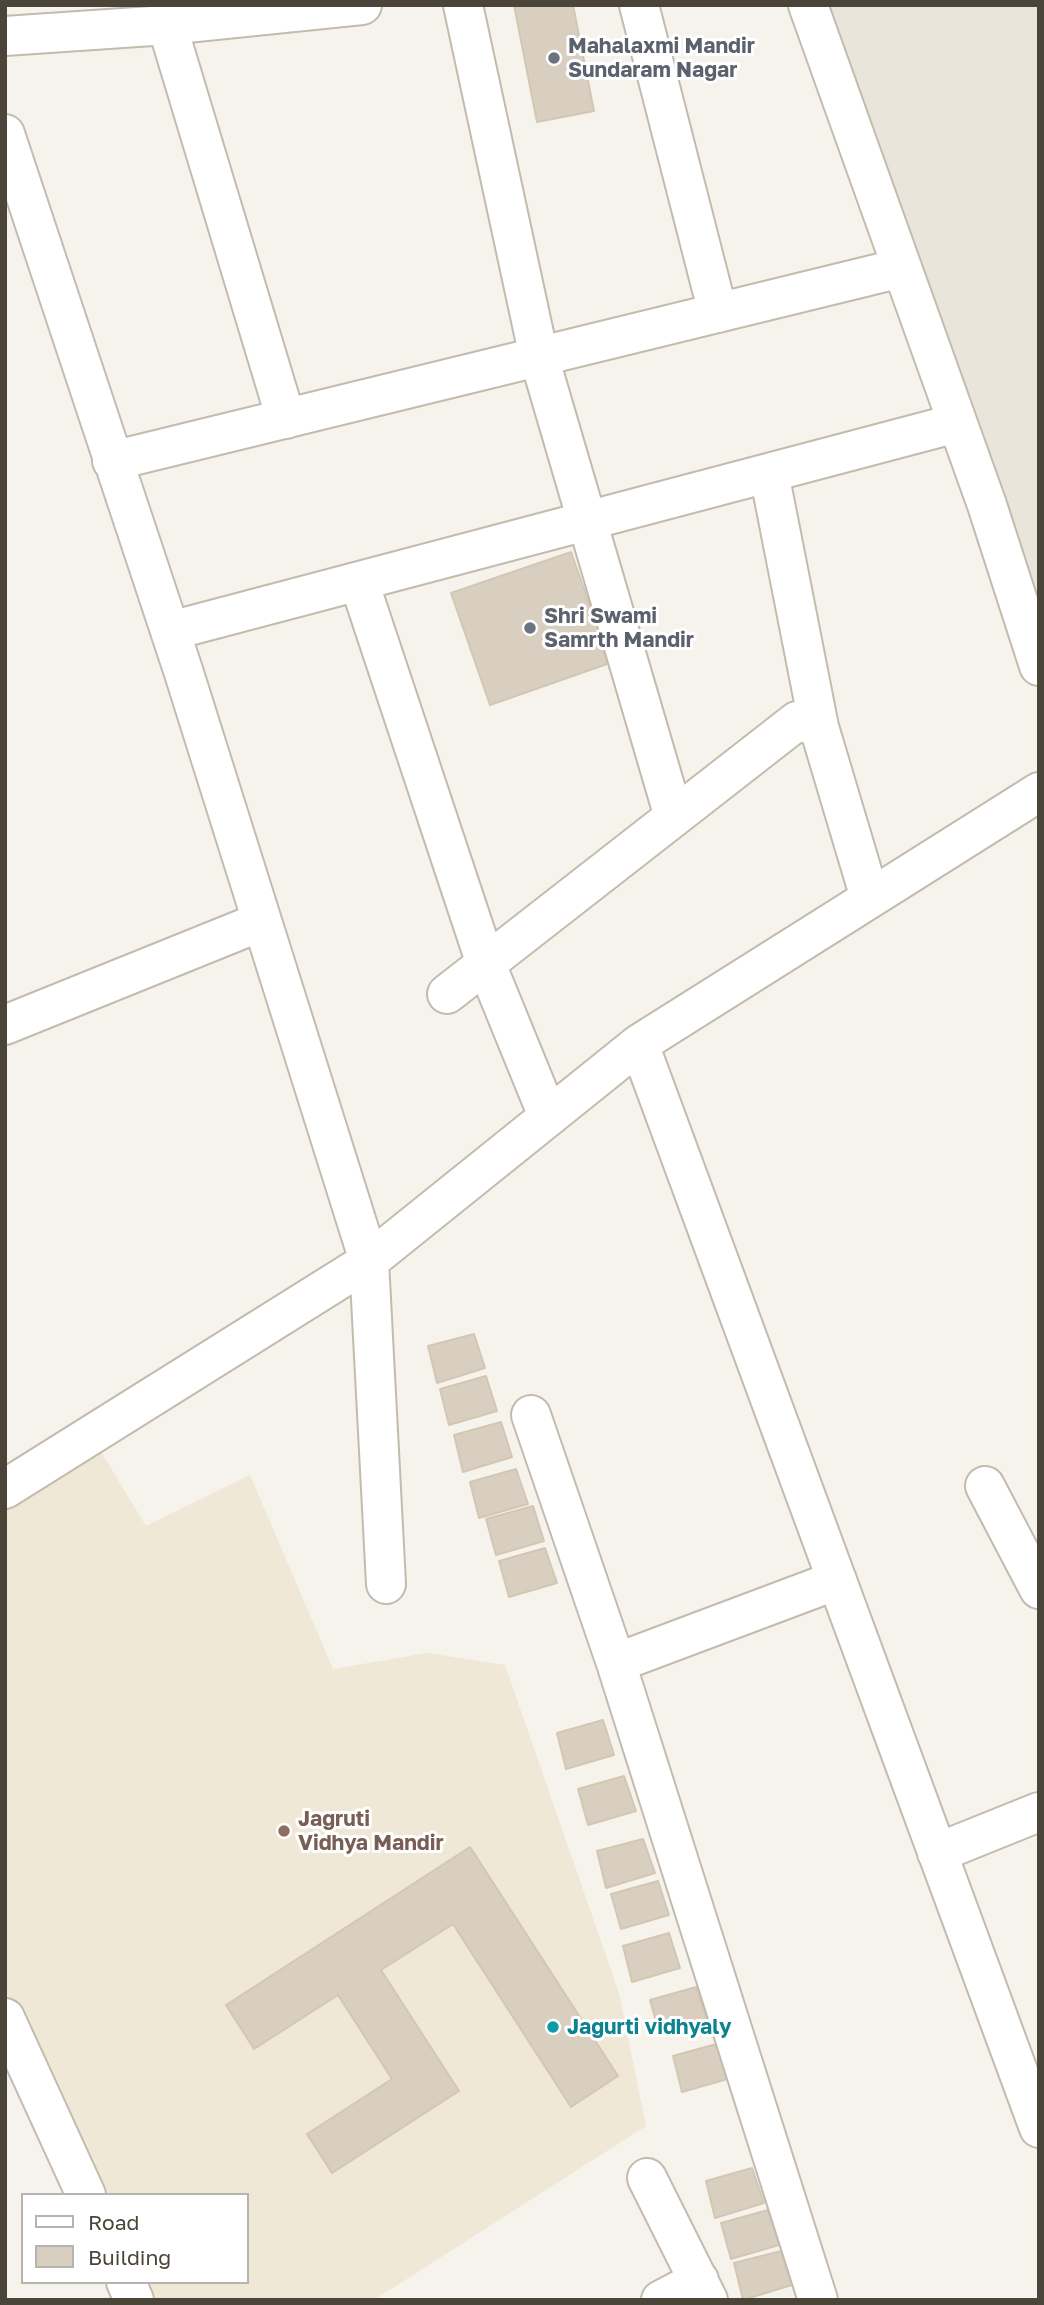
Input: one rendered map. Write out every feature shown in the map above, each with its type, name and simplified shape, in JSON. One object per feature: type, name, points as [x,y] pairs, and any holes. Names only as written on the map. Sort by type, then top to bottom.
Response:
[{"type":"street","points":[[5,36],[167,25],[362,5]]},
{"type":"street","points":[[463,5],[540,357],[674,817]]},
{"type":"street","points":[[639,5],[718,313]]},
{"type":"street","points":[[808,5],[957,423],[1039,666]]},
{"type":"street","points":[[167,25],[286,419]]},
{"type":"street","points":[[5,134],[170,631],[369,1261],[386,1584]]},
{"type":"street","points":[[112,461],[901,268]]},
{"type":"street","points":[[170,631],[957,423]]},
{"type":"street","points":[[769,473],[819,727],[870,898]]},
{"type":"street","points":[[359,582],[486,964],[548,1116]]},
{"type":"street","points":[[447,994],[797,721],[819,727]]},
{"type":"street","points":[[5,1489],[369,1261],[639,1044],[1039,792]]},
{"type":"street","points":[[5,1025],[260,922]]},
{"type":"street","points":[[639,1044],[1039,2128]]},
{"type":"street","points":[[531,1415],[616,1663],[818,2300]]},
{"type":"street","points":[[985,1486],[1039,1588]]},
{"type":"street","points":[[616,1663],[837,1580]]},
{"type":"street","points":[[937,1853],[1039,1812]]},
{"type":"street","points":[[5,2018],[85,2193]]},
{"type":"street","points":[[647,2178],[704,2290],[662,2300]]},
{"type":"street","points":[[127,2284],[134,2300]]},
{"type":"shaded area","points":[[811,5],[1039,5],[1039,674]]},
{"type":"shaded area","name":"Jagruti Vidhya Mandir","points":[[92,1437],[146,1526],[250,1475],[333,1669],[427,1653],[505,1665],[619,1993],[646,2126],[374,2300],[138,2300],[131,2284],[248,2284],[248,2193],[87,2193],[5,2018],[5,1489]]},
{"type":"building","name":"Mahalaxmi Mandir Sundaram Nagar","points":[[514,5],[573,5],[594,111],[537,122]]},
{"type":"building","name":"Shri Swami Samrth Mandir","points":[[571,552],[610,663],[490,705],[451,593]]},
{"type":"building","points":[[474,1334],[485,1368],[437,1383],[428,1346]]},
{"type":"building","points":[[486,1376],[497,1411],[449,1425],[440,1389]]},
{"type":"building","points":[[501,1422],[512,1457],[463,1472],[454,1435]]},
{"type":"building","points":[[516,1469],[528,1504],[479,1518],[470,1482]]},
{"type":"building","points":[[533,1506],[544,1541],[496,1555],[486,1519]]},
{"type":"building","points":[[545,1548],[557,1583],[509,1597],[499,1561]]},
{"type":"building","points":[[603,1720],[614,1755],[566,1769],[557,1733]]},
{"type":"building","points":[[624,1776],[636,1811],[588,1825],[578,1789]]},
{"type":"building","points":[[643,1839],[655,1873],[606,1888],[597,1851]]},
{"type":"building","name":"Jagurti vidhyaly","points":[[470,1847],[618,2076],[571,2107],[453,1924],[381,1970],[459,2091],[332,2173],[307,2134],[392,2079],[338,1995],[254,2049],[226,2005]]},
{"type":"building","points":[[658,1881],[669,1915],[621,1929],[611,1894]]},
{"type":"building","points":[[669,1933],[680,1968],[632,1982],[623,1946]]},
{"type":"building","points":[[696,1987],[708,2022],[660,2036],[650,2000]]},
{"type":"building","points":[[720,2043],[731,2078],[682,2092],[673,2056]]},
{"type":"building","points":[[752,2168],[764,2203],[715,2218],[706,2181]]},
{"type":"building","points":[[768,2210],[779,2245],[731,2259],[721,2223]]},
{"type":"building","points":[[781,2251],[792,2285],[743,2300],[734,2263]]},
{"type":"place","name":"Mahalaxmi Mandir Sundaram Nagar","points":[[554,58]]},
{"type":"place","name":"Shri Swami Samrth Mandir","points":[[530,628]]},
{"type":"place","name":"Jagruti Vidhya Mandir","points":[[284,1831]]},
{"type":"place","name":"Jagurti vidhyaly","points":[[553,2027]]}]
